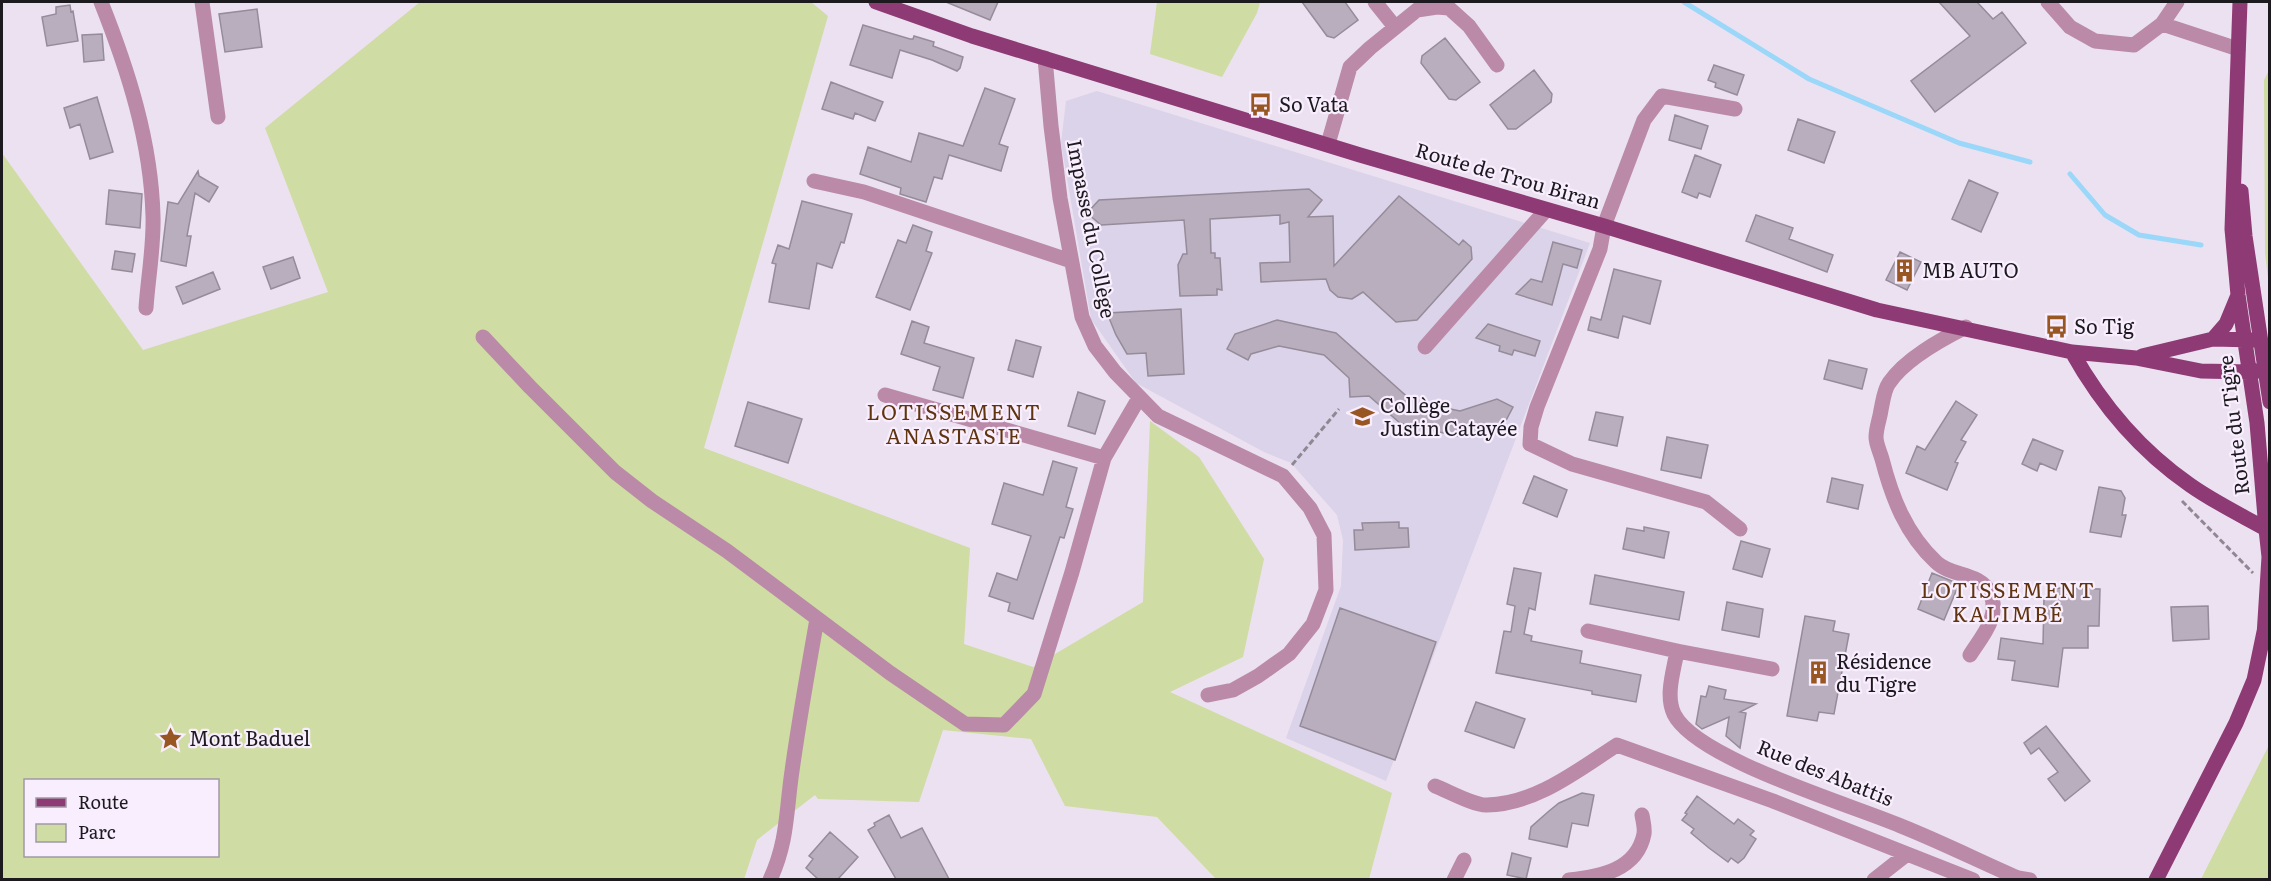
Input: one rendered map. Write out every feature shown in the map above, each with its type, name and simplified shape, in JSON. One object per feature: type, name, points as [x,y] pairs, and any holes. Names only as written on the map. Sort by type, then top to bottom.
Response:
[{"type":"main road","name":"Route de Trou Biran","points":[[876,2],[972,36],[1877,310],[1966,327],[2072,352],[2136,358],[2201,371],[2265,370]]},
{"type":"main road","name":"Route du Tigre","points":[[2240,2],[2232,229],[2238,295],[2257,423],[2269,557],[2264,636]]},
{"type":"main road","name":"Route du Tigre","points":[[2236,137],[2245,236],[2270,402]]},
{"type":"main road","points":[[2213,339],[2226,324],[2238,295]]},
{"type":"main road","name":"Route de Trou Biran","points":[[2136,358],[2213,339],[2261,340]]},
{"type":"main road","points":[[2072,352],[2092,386],[2107,405],[2155,456],[2189,485],[2266,529]]},
{"type":"main road","name":"Route du Tigre","points":[[2156,879],[2236,723],[2254,680],[2270,608]]},
{"type":"street","points":[[101,2],[124,59],[144,135],[153,216],[146,308]]},
{"type":"street","points":[[202,2],[218,117]]},
{"type":"street","points":[[1375,2],[1395,27]]},
{"type":"street","points":[[2048,2],[2070,27],[2095,41],[2134,45],[2162,24],[2177,2]]},
{"type":"street","points":[[1328,144],[1350,67],[1417,10],[1449,8],[1469,26],[1497,65]]},
{"type":"street","points":[[2162,24],[2238,49]]},
{"type":"street","name":"Impasse du Collège","points":[[1045,58],[1051,126],[1071,261],[1082,318],[1095,346],[1139,398],[1158,416],[1283,476],[1310,508],[1324,535],[1326,590],[1313,624],[1289,654],[1258,676],[1233,690],[1208,695]]},
{"type":"street","points":[[1736,109],[1662,96],[1644,120],[1604,226],[1600,249],[1537,407],[1530,444],[1572,464],[1706,502],[1740,529]]},
{"type":"street","points":[[814,181],[864,192],[1071,261]]},
{"type":"street","points":[[1425,347],[1546,210]]},
{"type":"street","points":[[1966,327],[1935,342],[1888,384],[1876,437],[1890,491],[1909,530],[1924,551],[1940,566],[1976,578],[1990,591],[1993,602],[1992,621],[1970,655]]},
{"type":"street","points":[[483,337],[615,472],[652,501],[727,551],[817,619],[965,724],[1004,725],[1034,694],[1104,458],[1139,398]]},
{"type":"street","points":[[885,395],[1104,458]]},
{"type":"street","points":[[770,879],[778,862],[785,837],[789,787],[817,619]]},
{"type":"street","points":[[1588,631],[1772,669]]},
{"type":"street","name":"Rue des Abattis","points":[[1677,651],[1670,693],[1673,713],[1685,729],[1702,742],[1770,776],[1900,825],[2021,879]]},
{"type":"street","points":[[1435,786],[1485,806],[1522,800],[1554,785],[1617,745],[1773,801],[1973,879]]},
{"type":"street","points":[[1569,879],[1590,878],[1614,872],[1634,856],[1644,834],[1642,815]]},
{"type":"street","points":[[1874,879],[1907,854]]},
{"type":"street","points":[[1454,879],[1464,860]]},
{"type":"path","points":[[1283,476],[1339,409]]},
{"type":"shaded area","name":"Collège Justin Catayée","points":[[1097,91],[1590,243],[1386,781],[1286,738],[1341,586],[1343,540],[1337,515],[1291,463],[1264,452],[1136,383],[1091,319],[1061,143],[1066,101]]},
{"type":"green space","points":[[420,2],[811,2],[828,16],[704,448],[970,548],[964,644],[1033,667],[1143,602],[1150,421],[1199,457],[1264,559],[1243,657],[1170,692],[1392,793],[1369,879],[1216,879],[1157,817],[1065,806],[1031,739],[943,730],[919,802],[818,799],[815,795],[757,840],[744,879],[2,879],[2,153],[143,350],[328,292],[265,128]]},
{"type":"green space","points":[[1157,2],[1260,2],[1257,13],[1222,77],[1150,54]]},
{"type":"green space","points":[[2269,70],[2269,287],[2265,253],[2264,80]]},
{"type":"green space","points":[[2269,745],[2269,879],[2201,879]]},
{"type":"building","points":[[946,2],[998,2],[990,20]]},
{"type":"building","points":[[1302,2],[1345,2],[1358,20],[1334,38],[1327,36]]},
{"type":"building","points":[[1939,2],[1977,2],[1993,19],[2002,12],[2026,43],[1935,112],[1911,81],[1970,36]]},
{"type":"building","points":[[70,5],[78,41],[47,46],[42,17],[56,14],[56,7]]},
{"type":"building","points":[[257,9],[262,47],[225,52],[219,14]]},
{"type":"building","points":[[863,25],[910,39],[914,36],[934,42],[933,46],[963,57],[960,68],[957,71],[900,50],[892,78],[850,65]]},
{"type":"building","points":[[102,34],[104,60],[84,62],[82,35]]},
{"type":"building","points":[[1445,38],[1480,82],[1456,100],[1449,99],[1421,63],[1422,56]]},
{"type":"building","points":[[1714,65],[1744,75],[1737,95],[1715,87],[1716,83],[1708,80]]},
{"type":"building","points":[[1534,70],[1552,94],[1551,102],[1516,129],[1508,129],[1490,105]]},
{"type":"building","points":[[831,82],[883,102],[875,121],[855,113],[853,119],[822,109]]},
{"type":"building","points":[[985,88],[1015,99],[999,144],[1008,147],[1001,171],[949,155],[942,179],[934,177],[926,202],[900,194],[901,188],[860,174],[868,147],[911,162],[919,133],[963,146]]},
{"type":"building","points":[[97,97],[113,152],[90,159],[80,124],[70,128],[64,108]]},
{"type":"building","points":[[1675,115],[1708,126],[1701,149],[1669,140]]},
{"type":"building","points":[[1798,119],[1835,132],[1824,163],[1788,150]]},
{"type":"building","points":[[1695,155],[1721,165],[1710,197],[1699,193],[1697,198],[1682,192]]},
{"type":"building","points":[[198,171],[199,176],[218,187],[209,202],[195,193],[187,236],[191,236],[186,266],[161,261],[168,202],[178,204]]},
{"type":"building","points":[[1969,180],[1998,193],[1981,232],[1952,219]]},
{"type":"building","points":[[1309,189],[1322,200],[1308,217],[1333,216],[1334,266],[1399,196],[1459,245],[1463,240],[1471,247],[1472,259],[1417,320],[1396,322],[1363,292],[1352,299],[1338,297],[1330,290],[1326,279],[1261,282],[1260,263],[1290,262],[1289,222],[1280,224],[1280,215],[1210,219],[1211,253],[1215,253],[1215,258],[1220,258],[1222,290],[1217,289],[1217,295],[1180,296],[1178,265],[1183,254],[1187,254],[1184,220],[1101,225],[1087,213],[1099,200]]},
{"type":"building","points":[[109,190],[142,194],[140,228],[106,224]]},
{"type":"building","points":[[802,201],[852,214],[844,243],[841,242],[832,268],[817,263],[809,309],[769,302],[776,264],[772,263],[778,245],[789,249]]},
{"type":"building","points":[[1756,215],[1793,228],[1789,239],[1833,255],[1827,272],[1746,241]]},
{"type":"building","points":[[913,225],[932,232],[926,251],[932,253],[910,310],[876,297],[898,240],[906,243]]},
{"type":"building","points":[[1553,242],[1582,250],[1577,268],[1563,264],[1552,305],[1516,294],[1531,279],[1542,282]]},
{"type":"building","points":[[115,251],[135,254],[132,272],[112,269]]},
{"type":"building","name":"MB AUTO","points":[[1900,252],[1921,262],[1907,290],[1886,280]]},
{"type":"building","points":[[293,257],[300,278],[271,289],[263,267]]},
{"type":"building","points":[[1614,269],[1661,281],[1650,324],[1623,316],[1618,338],[1588,330],[1591,317],[1601,320]]},
{"type":"building","points":[[213,272],[220,289],[183,304],[176,287]]},
{"type":"building","points":[[1181,309],[1184,374],[1148,376],[1146,353],[1127,354],[1107,313]]},
{"type":"building","points":[[1277,320],[1336,333],[1412,401],[1460,411],[1497,399],[1513,407],[1502,428],[1496,425],[1461,437],[1400,423],[1369,396],[1350,397],[1349,378],[1324,355],[1279,346],[1251,354],[1248,360],[1227,349],[1235,334]]},
{"type":"building","points":[[912,321],[929,327],[924,343],[974,358],[963,398],[933,390],[940,367],[901,354]]},
{"type":"building","points":[[1488,324],[1540,341],[1535,356],[1514,350],[1512,355],[1499,351],[1500,346],[1476,338]]},
{"type":"building","points":[[1016,340],[1041,347],[1033,377],[1008,370]]},
{"type":"building","points":[[1829,360],[1867,369],[1862,389],[1824,379]]},
{"type":"building","points":[[1078,392],[1105,401],[1095,434],[1068,426]]},
{"type":"building","points":[[1956,401],[1977,415],[1961,440],[1966,442],[1955,462],[1958,463],[1947,490],[1906,473],[1917,446],[1925,450]]},
{"type":"building","points":[[748,402],[802,419],[788,463],[735,446]]},
{"type":"building","points":[[1596,412],[1623,417],[1617,446],[1589,440]]},
{"type":"building","points":[[1667,437],[1708,445],[1701,478],[1661,470]]},
{"type":"building","points":[[2033,439],[2063,451],[2056,470],[2040,463],[2037,471],[2022,464]]},
{"type":"building","points":[[1053,461],[1077,468],[1066,507],[1073,509],[1064,538],[1060,537],[1033,619],[1008,611],[1010,603],[989,596],[997,573],[1017,580],[1031,536],[992,524],[1004,483],[1043,495]]},
{"type":"building","points":[[1534,476],[1567,490],[1557,517],[1523,503]]},
{"type":"building","points":[[1832,478],[1863,485],[1858,509],[1827,502]]},
{"type":"building","points":[[2099,487],[2121,491],[2125,498],[2122,515],[2126,515],[2121,537],[2090,532]]},
{"type":"building","points":[[1399,522],[1399,528],[1408,528],[1409,547],[1355,550],[1354,530],[1363,530],[1362,523]]},
{"type":"building","points":[[1644,527],[1669,532],[1664,558],[1623,549],[1627,528],[1644,531]]},
{"type":"building","points":[[1741,541],[1770,549],[1762,577],[1733,569]]},
{"type":"building","points":[[1514,568],[1541,573],[1535,610],[1529,608],[1524,634],[1532,636],[1531,641],[1582,651],[1580,663],[1641,675],[1636,702],[1592,694],[1592,691],[1496,673],[1504,631],[1511,632],[1515,606],[1507,604]]},
{"type":"building","points":[[1932,573],[1959,584],[1944,620],[1918,609]]},
{"type":"building","points":[[1595,575],[1684,592],[1679,620],[1590,604]]},
{"type":"building","points":[[2054,588],[2100,589],[2099,626],[2088,626],[2088,648],[2063,648],[2058,687],[2012,680],[2015,661],[1998,659],[2001,638],[2043,644],[2044,597],[2054,597]]},
{"type":"building","points":[[1727,602],[1763,609],[1759,637],[1722,630]]},
{"type":"building","points":[[2208,606],[2209,639],[2173,641],[2171,607]]},
{"type":"building","points":[[1340,608],[1436,642],[1395,760],[1300,726]]},
{"type":"building","name":"Résidence du Tigre","points":[[1805,616],[1835,621],[1833,631],[1849,634],[1834,714],[1819,712],[1817,721],[1787,716]]},
{"type":"building","points":[[1709,686],[1726,690],[1724,699],[1756,704],[1740,712],[1746,713],[1740,748],[1726,736],[1729,717],[1702,729],[1696,724],[1701,696],[1706,697]]},
{"type":"building","points":[[1476,702],[1525,719],[1514,748],[1465,731]]},
{"type":"building","points":[[2046,726],[2090,781],[2065,801],[2048,779],[2058,772],[2039,748],[2031,754],[2024,743]]},
{"type":"building","points":[[1582,793],[1594,795],[1588,826],[1572,823],[1567,847],[1529,839],[1531,827],[1549,811],[1559,803]]},
{"type":"building","points":[[1697,796],[1734,824],[1738,819],[1754,831],[1750,835],[1756,839],[1738,863],[1731,858],[1728,862],[1709,848],[1691,833],[1694,829],[1682,820]]},
{"type":"building","points":[[889,815],[901,838],[922,828],[949,879],[896,879],[868,830],[875,826],[874,823]]},
{"type":"building","points":[[830,832],[858,857],[838,879],[818,879],[806,868],[813,859],[809,856]]},
{"type":"building","points":[[1512,853],[1531,858],[1526,879],[1507,875]]},
{"type":"waterway","points":[[1684,2],[1809,79],[1959,143],[2030,162]]},
{"type":"waterway","points":[[2070,174],[2105,215],[2139,235],[2201,245]]},
{"type":"place","name":"So Vata","points":[[1261,105]]},
{"type":"place","name":"MB AUTO","points":[[1904,271]]},
{"type":"place","name":"So Tig","points":[[2056,327]]},
{"type":"place","name":"Collège Justin Catayée","points":[[1362,417]]},
{"type":"place","name":"Résidence du Tigre","points":[[1818,673]]},
{"type":"place","name":"Mont Baduel","points":[[171,739]]},
{"type":"district","name":"LOTISSEMENT ANASTASIE","points":[[954,425]]},
{"type":"district","name":"LOTISSEMENT KALIMBÉ","points":[[2008,603]]}]
